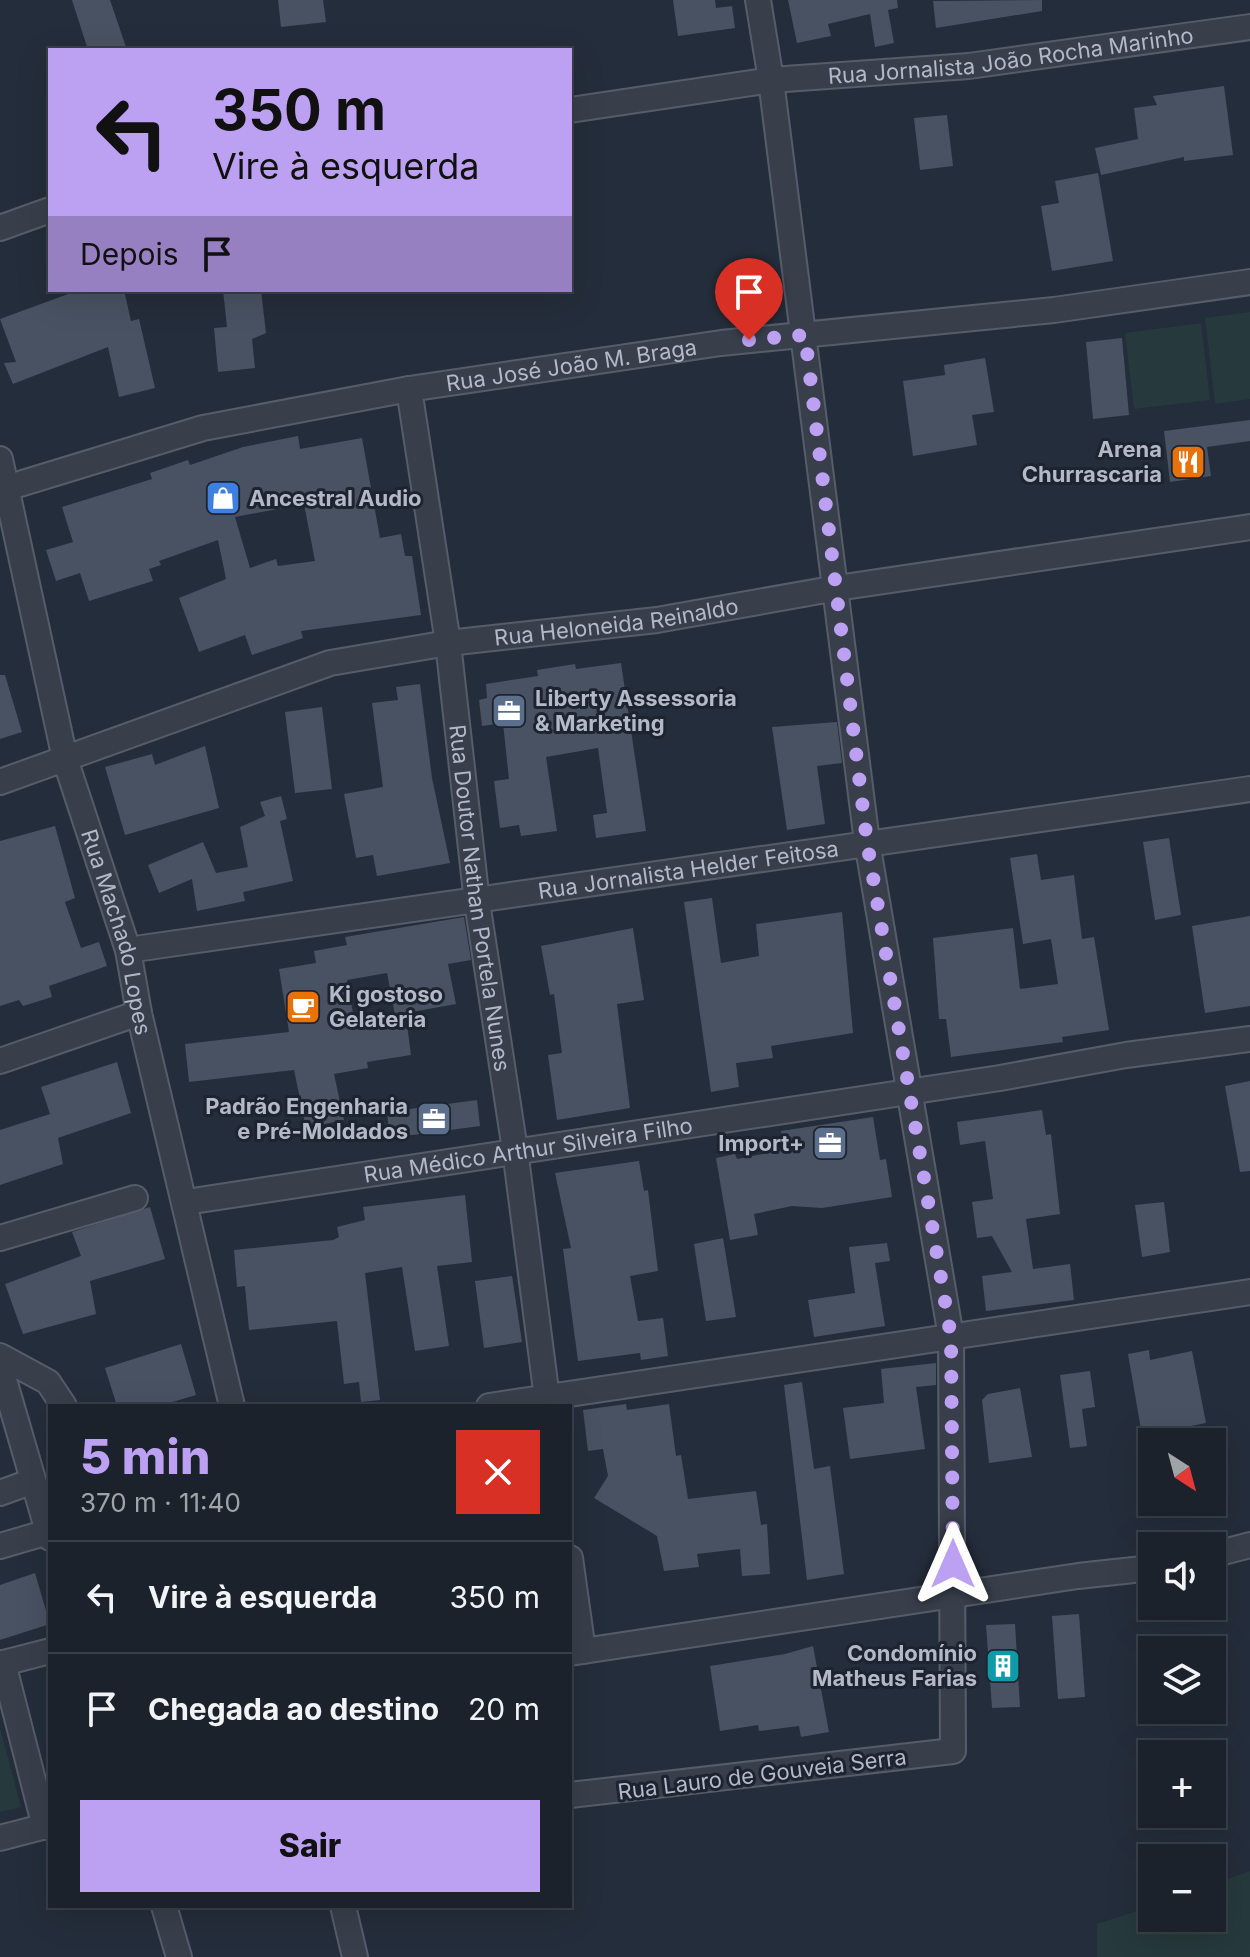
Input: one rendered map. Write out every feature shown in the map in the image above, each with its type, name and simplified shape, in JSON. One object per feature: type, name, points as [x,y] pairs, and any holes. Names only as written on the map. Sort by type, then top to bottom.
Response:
[{"type":"street","points":[[758,0],[805,335],[867,842],[951,1337],[953,1594]]},
{"type":"street","name":"Rua Jornalista João Rocha Marinho","points":[[572,110],[771,80],[969,66],[1250,27]]},
{"type":"street","points":[[0,228],[48,211]]},
{"type":"street","name":"Rua José João M. Braga","points":[[4,489],[203,428],[409,389],[633,354],[1054,310],[1250,282]]},
{"type":"street","name":"Rua Doutor Nathan Portela Nunes","points":[[409,389],[448,643],[477,902],[515,1150],[547,1401]]},
{"type":"street","name":"Rua Machado Lopes","points":[[0,459],[4,489],[65,759],[128,950],[139,1013],[232,1404]]},
{"type":"street","name":"Rua Heloneida Reinaldo","points":[[0,782],[330,663],[448,643],[657,620],[837,588],[1250,527]]},
{"type":"street","name":"Rua Jornalista Helder Feitosa","points":[[128,950],[1250,789]]},
{"type":"street","points":[[0,1061],[139,1013]]},
{"type":"street","name":"Rua Médico Arthur Silveira Filho","points":[[186,1202],[907,1092],[1126,1055],[1250,1039]]},
{"type":"street","points":[[0,1238],[135,1198]]},
{"type":"street","points":[[512,1404],[1250,1292]]},
{"type":"street","points":[[0,1356],[48,1382],[63,1404]]},
{"type":"street","points":[[0,1366],[48,1532]]},
{"type":"street","points":[[0,1493],[33,1481]]},
{"type":"street","points":[[0,1546],[48,1535]]},
{"type":"street","points":[[1226,1551],[1250,1545]]},
{"type":"street","points":[[572,1585],[577,1652],[953,1594],[1138,1570]]},
{"type":"street","name":"Rua Lauro de Gouveia Serra","points":[[572,1795],[953,1751],[953,1594]]},
{"type":"street","points":[[0,1838],[47,1826],[2,1664],[48,1652]]},
{"type":"street","points":[[165,1908],[179,1957]]},
{"type":"street","points":[[343,1908],[355,1957]]},
{"type":"shaded area","points":[[1250,312],[1250,399],[1215,404],[1205,318]]},
{"type":"shaded area","points":[[1201,323],[1210,400],[1134,409],[1125,333]]},
{"type":"shaded area","points":[[0,1728],[21,1807],[0,1812]]},
{"type":"shaded area","points":[[1250,1871],[1250,1957],[1097,1957],[1097,1924],[1138,1911],[1138,1932],[1226,1932],[1226,1880]]},
{"type":"building","points":[[72,0],[110,0],[126,47],[87,48]]},
{"type":"building","points":[[278,0],[323,0],[326,22],[281,27]]},
{"type":"building","points":[[673,0],[715,0],[716,8],[732,6],[735,28],[678,36]]},
{"type":"building","points":[[788,0],[897,0],[898,8],[888,10],[894,43],[875,47],[870,14],[828,24],[831,36],[797,43]]},
{"type":"building","points":[[1042,0],[1042,11],[936,28],[933,1]]},
{"type":"building","points":[[1224,86],[1233,155],[1184,161],[1184,157],[1101,175],[1095,148],[1138,139],[1134,108],[1157,105],[1153,96]]},
{"type":"building","points":[[947,115],[953,166],[920,170],[914,118]]},
{"type":"building","points":[[1098,173],[1113,261],[1052,271],[1041,206],[1059,203],[1055,181]]},
{"type":"building","points":[[74,292],[124,292],[131,321],[139,319],[155,388],[119,397],[108,347],[13,384],[4,363],[16,362],[0,319]]},
{"type":"building","points":[[223,292],[261,292],[266,333],[252,339],[255,368],[218,372],[214,328],[227,327]]},
{"type":"building","points":[[1122,338],[1129,415],[1093,419],[1086,342]]},
{"type":"building","points":[[985,358],[994,412],[972,415],[977,445],[913,456],[903,381],[945,375],[944,365]]},
{"type":"building","name":"Arena Churrascaria","points":[[1250,420],[1250,441],[1207,447],[1211,476],[1170,482],[1164,431]]},
{"type":"building","points":[[298,436],[300,449],[362,438],[380,538],[401,534],[405,556],[412,556],[421,615],[301,631],[303,638],[252,655],[245,635],[199,652],[179,598],[226,579],[218,540],[159,561],[161,565],[149,569],[153,581],[89,601],[80,573],[56,581],[46,550],[73,542],[62,507],[152,479],[150,473],[188,460],[190,465],[243,447]],"holes":[[[304,504],[315,561],[278,566],[276,559],[250,568],[235,517]]]},
{"type":"building","points":[[621,663],[646,831],[596,838],[593,815],[607,813],[598,748],[546,757],[557,831],[521,836],[519,825],[500,828],[494,781],[509,779],[503,723],[482,726],[479,700],[487,698],[486,684],[538,676],[537,670],[575,664],[576,669]]},
{"type":"building","points":[[0,675],[5,675],[22,732],[0,739]]},
{"type":"building","points":[[420,684],[432,778],[450,863],[377,876],[373,855],[356,858],[344,794],[383,787],[372,703],[398,700],[396,687]]},
{"type":"building","points":[[322,707],[332,789],[295,793],[285,712]]},
{"type":"building","points":[[837,722],[842,763],[817,766],[825,824],[787,830],[772,727]]},
{"type":"building","points":[[205,746],[219,808],[125,835],[105,767],[152,754],[155,765]]},
{"type":"building","points":[[281,796],[287,819],[280,821],[293,881],[243,892],[245,901],[197,911],[192,879],[159,893],[148,865],[203,842],[216,873],[248,867],[240,827],[265,816],[260,802]]},
{"type":"building","points":[[55,826],[75,898],[65,902],[81,948],[99,942],[107,966],[49,986],[52,997],[23,1006],[19,1000],[0,1006],[0,841]]},
{"type":"building","points":[[1169,838],[1181,915],[1155,920],[1143,842]]},
{"type":"building","points":[[1037,854],[1041,880],[1074,875],[1082,939],[1094,937],[1109,1030],[1062,1037],[1063,1042],[951,1057],[946,1019],[939,1019],[933,938],[1013,928],[1020,989],[1058,984],[1051,939],[1023,944],[1010,858]]},
{"type":"building","points":[[712,898],[721,963],[759,956],[756,924],[842,912],[853,1033],[771,1046],[773,1058],[736,1063],[739,1087],[711,1092],[684,902]]},
{"type":"building","points":[[1250,916],[1250,1006],[1205,1013],[1192,926]]},
{"type":"building","points":[[464,917],[471,960],[448,964],[456,1004],[395,1015],[387,973],[347,980],[355,1024],[406,1017],[411,1055],[367,1062],[368,1068],[334,1074],[344,1120],[306,1128],[294,1070],[189,1082],[185,1044],[289,1032],[279,969],[316,963],[314,951],[347,945],[345,937]]},
{"type":"building","points":[[633,928],[644,1000],[617,1004],[630,1108],[557,1120],[548,1055],[562,1053],[554,994],[550,995],[541,946]]},
{"type":"building","points":[[117,1062],[131,1113],[58,1138],[63,1164],[0,1185],[0,1130],[50,1114],[41,1087]]},
{"type":"building","points":[[1250,1081],[1250,1171],[1240,1172],[1225,1086]]},
{"type":"building","name":"Padrão Engenharia e Pré-Moldados","points":[[477,1100],[480,1126],[390,1138],[387,1112]]},
{"type":"building","points":[[1042,1110],[1046,1135],[1051,1134],[1060,1214],[1026,1219],[1033,1269],[1070,1264],[1074,1300],[986,1311],[982,1276],[1012,1272],[992,1236],[977,1238],[972,1202],[993,1199],[985,1141],[960,1145],[957,1122]]},
{"type":"building","points":[[873,1117],[880,1160],[886,1159],[892,1197],[822,1208],[792,1206],[754,1214],[758,1235],[730,1240],[716,1158],[735,1154],[737,1159],[784,1150],[781,1131]]},
{"type":"building","points":[[639,1161],[644,1191],[648,1190],[658,1271],[630,1276],[638,1321],[663,1318],[668,1356],[641,1360],[640,1353],[578,1361],[563,1249],[571,1248],[555,1173]]},
{"type":"building","points":[[465,1195],[472,1262],[437,1266],[449,1346],[415,1351],[402,1267],[365,1273],[380,1400],[361,1402],[359,1382],[344,1384],[337,1321],[249,1330],[245,1286],[237,1287],[234,1250],[333,1240],[339,1237],[337,1227],[365,1220],[363,1207]]},
{"type":"building","points":[[1164,1202],[1170,1252],[1142,1257],[1135,1205]]},
{"type":"building","points":[[150,1207],[165,1259],[90,1281],[96,1314],[23,1334],[5,1284],[81,1256],[72,1232]]},
{"type":"building","points":[[723,1238],[736,1317],[706,1321],[694,1244]]},
{"type":"building","points":[[887,1243],[890,1261],[875,1263],[885,1326],[814,1337],[808,1300],[855,1293],[849,1247]]},
{"type":"building","points":[[512,1276],[522,1342],[484,1348],[475,1281]]},
{"type":"building","points":[[181,1344],[196,1395],[166,1404],[116,1404],[105,1368]]},
{"type":"building","points":[[1149,1350],[1150,1360],[1192,1351],[1206,1423],[1181,1428],[1141,1428],[1128,1354]]},
{"type":"building","points":[[936,1363],[936,1385],[916,1387],[925,1449],[850,1459],[843,1408],[884,1403],[881,1369]]},
{"type":"building","points":[[1090,1371],[1095,1407],[1082,1409],[1087,1446],[1070,1448],[1060,1375]]},
{"type":"building","points":[[802,1382],[814,1469],[830,1466],[844,1574],[807,1580],[784,1385]]},
{"type":"building","points":[[1020,1388],[1032,1457],[989,1463],[982,1400],[988,1394]]},
{"type":"building","points":[[626,1404],[627,1410],[669,1404],[676,1456],[681,1455],[688,1499],[756,1491],[761,1525],[767,1524],[770,1574],[742,1576],[740,1549],[697,1554],[699,1567],[664,1571],[657,1536],[594,1498],[608,1476],[603,1449],[588,1451],[583,1410]]},
{"type":"building","points":[[35,1573],[48,1625],[0,1640],[0,1585]]},
{"type":"building","points":[[1079,1614],[1085,1697],[1058,1699],[1052,1616]]},
{"type":"building","name":"Condomínio Matheus Farias","points":[[1015,1624],[1020,1707],[992,1708],[986,1625]]},
{"type":"building","points":[[813,1646],[829,1732],[801,1737],[799,1726],[759,1731],[758,1725],[720,1731],[710,1666],[785,1654]]},
{"type":"place","name":"Arena Churrascaria","points":[[1188,462]]},
{"type":"place","name":"Ancestral Audio","points":[[223,498]]},
{"type":"place","name":"Liberty Assessoria & Marketing","points":[[509,711]]},
{"type":"place","name":"Ki gostoso Gelateria","points":[[303,1007]]},
{"type":"place","name":"Padrão Engenharia e Pré-Moldados","points":[[434,1119]]},
{"type":"place","name":"Import+","points":[[830,1143]]},
{"type":"place","name":"Condomínio Matheus Farias","points":[[1003,1666]]},
{"type":"route","points":[[749,340],[805,335],[867,842],[951,1337],[953,1564]]}]
